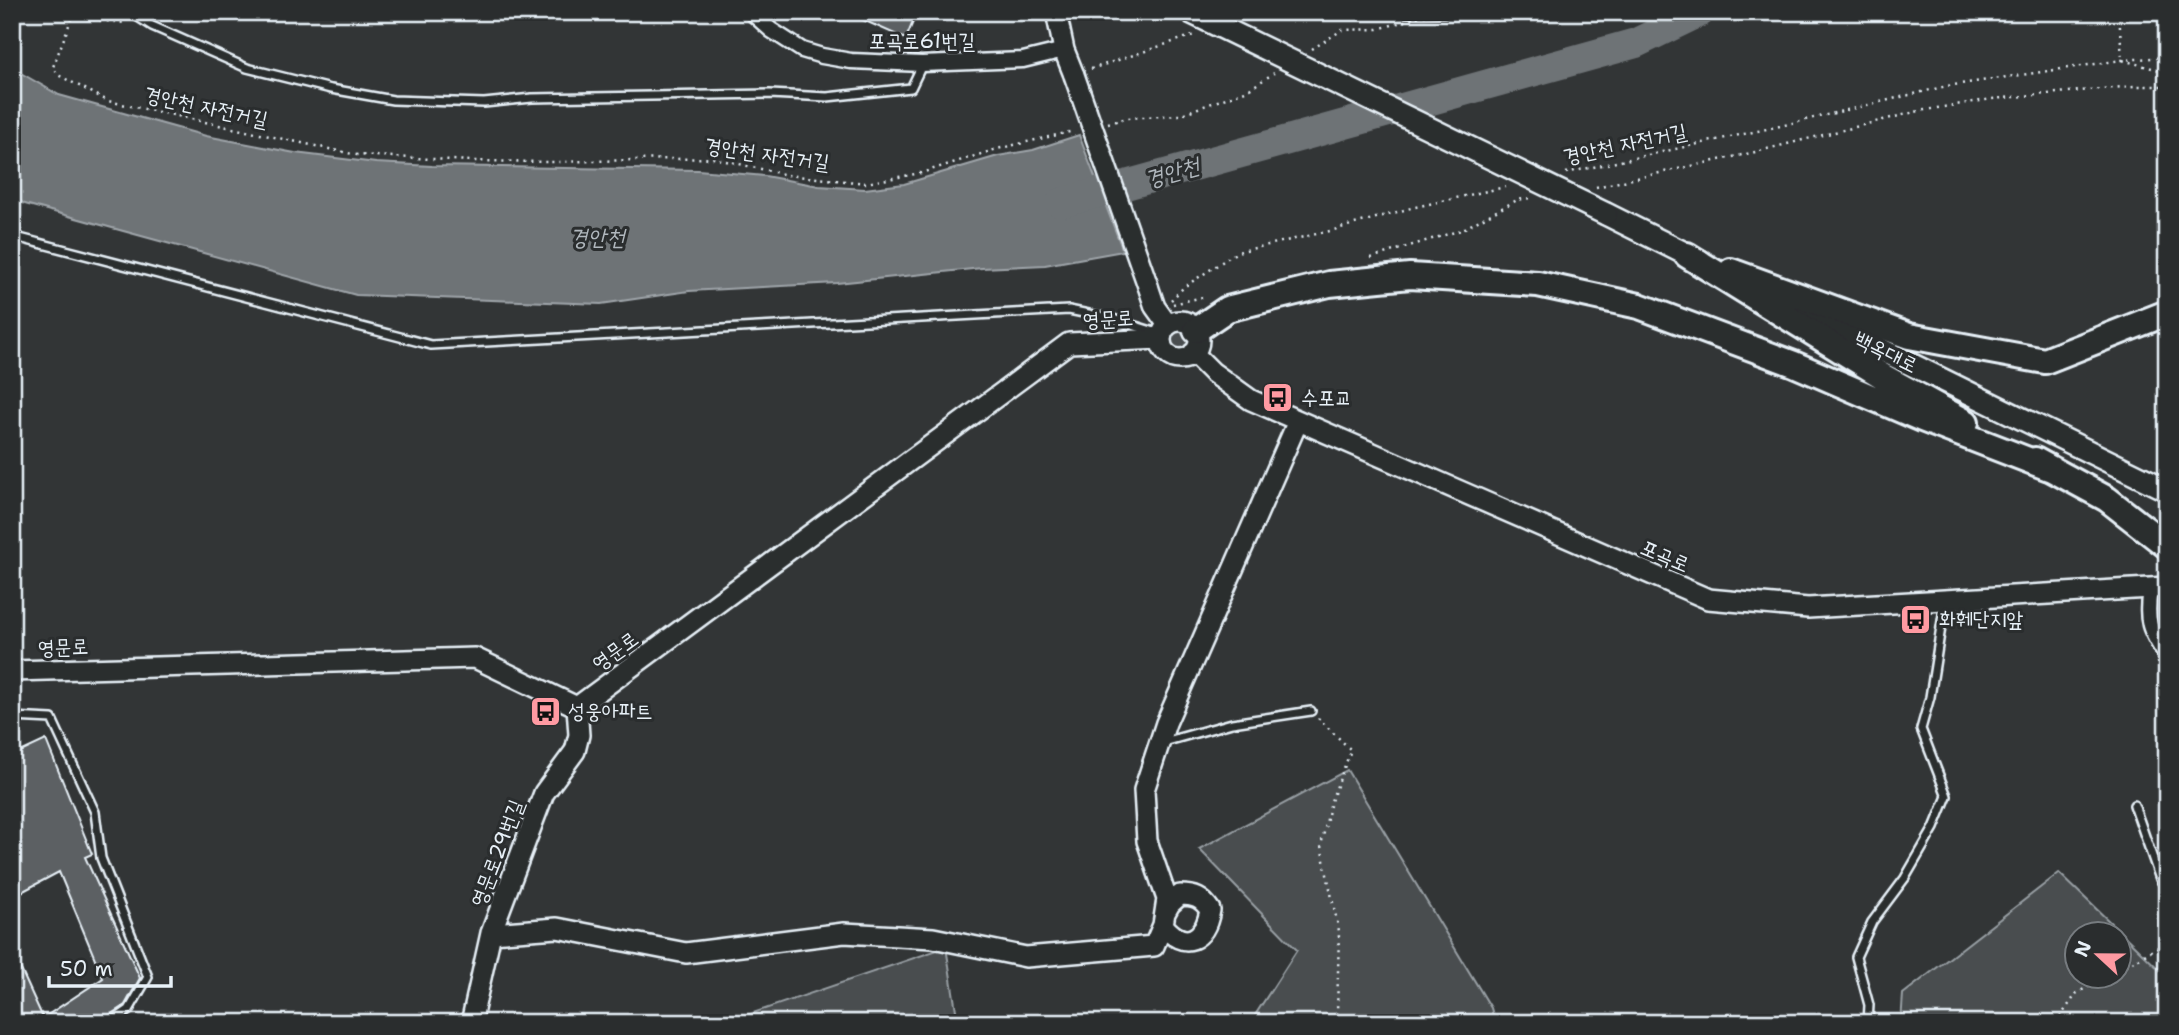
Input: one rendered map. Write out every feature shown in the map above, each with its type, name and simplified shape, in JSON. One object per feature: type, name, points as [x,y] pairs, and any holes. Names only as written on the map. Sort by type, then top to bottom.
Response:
[{"type":"highway","points":[[1687,255],[1909,335],[2045,361],[2167,313]]},
{"type":"highway","points":[[1687,255],[1884,377],[2107,499],[2167,545]]},
{"type":"highway","points":[[1194,341],[1227,309],[1329,284],[1410,276],[1538,284],[1639,306],[1794,364],[1922,419],[2049,468]]},
{"type":"main road","name":"백옥대로","points":[[1190,12],[2167,490]]},
{"type":"street","name":"포곡로61번길","points":[[751,12],[802,50],[822,57],[850,61],[922,64],[1023,61],[1064,50]]},
{"type":"street","points":[[1056,12],[1064,50],[1147,286],[1164,326],[1163,349],[1172,358],[1185,358],[1194,341],[1187,322],[1180,321],[1164,326]]},
{"type":"street","name":"영문로","points":[[12,671],[475,658],[577,707],[1069,343],[1164,326]]},
{"type":"street","name":"포곡로","points":[[1194,341],[1212,372],[1251,400],[1708,599],[1808,608],[2158,588]]},
{"type":"street","points":[[491,933],[557,928],[685,953],[844,933],[933,938],[1026,957],[1154,946],[1164,919],[1167,899],[1147,841],[1144,790],[1166,723],[1298,421]]},
{"type":"street","points":[[2158,588],[2147,610],[2151,633],[2167,657]]},
{"type":"street","name":"영문로29번길","points":[[471,1023],[491,933],[544,793],[575,751],[579,735],[577,707]]},
{"type":"lane","points":[[130,12],[152,26],[247,68],[331,89],[393,100],[484,103],[532,98],[770,94],[827,97],[911,88],[922,64]]},
{"type":"lane","points":[[12,236],[431,345],[1069,310],[1164,326]]},
{"type":"lane","points":[[1868,1023],[1869,1005],[1856,957],[1871,922],[1905,878],[1934,828],[1947,796],[1921,729],[1930,697],[1946,600]]},
{"type":"lane","points":[[1159,743],[1232,723],[1311,711]]},
{"type":"lane","points":[[12,717],[52,719],[95,812],[101,858],[148,977],[130,1010],[110,1023]]},
{"type":"lane","points":[[2134,805],[2160,879],[2167,889]]},
{"type":"path","points":[[1240,20],[1265,12]]},
{"type":"path","points":[[1307,52],[1342,30],[1378,29],[1436,12]]},
{"type":"path","points":[[2119,12],[2122,60],[2159,69],[2167,76]]},
{"type":"path","points":[[73,14],[152,26]]},
{"type":"path","name":"경안천 자전거길","points":[[73,14],[52,66],[58,75],[108,101],[357,155],[554,162],[713,158],[787,175],[866,183],[921,173],[998,149],[1075,131]]},
{"type":"path","points":[[1074,75],[1202,33]]},
{"type":"path","name":"경안천 자전거길","points":[[1560,175],[1947,86],[2122,60],[2167,57]]},
{"type":"path","points":[[1101,124],[1127,118],[1179,115],[1248,90],[1283,67]]},
{"type":"path","points":[[1592,188],[1751,153],[1919,110],[1992,99],[2134,86],[2167,86]]},
{"type":"path","points":[[1164,326],[1184,287],[1237,252],[1506,187]]},
{"type":"path","points":[[1360,261],[1461,230],[1517,200],[1542,196]]},
{"type":"path","points":[[1164,326],[1208,296]]},
{"type":"path","points":[[1311,711],[1351,750],[1331,801],[1321,846],[1339,931],[1339,1023]]},
{"type":"path","points":[[2134,961],[2167,942]]},
{"type":"path","points":[[2056,1023],[2077,993],[2082,990]]},
{"type":"shaded area","points":[[1174,328],[1184,328],[1191,335],[1191,345],[1184,352],[1174,352],[1167,345],[1167,335]]},
{"type":"shaded area","points":[[1347,770],[1491,1008],[1495,1023],[1250,1023],[1297,950],[1199,849]]},
{"type":"shaded area","points":[[2059,873],[2108,920],[2064,920],[2064,990],[2134,990],[2134,945],[2167,977],[2167,1012],[2154,1023],[1901,1023],[1903,994]]},
{"type":"shaded area","points":[[946,947],[958,1023],[724,1023]]},
{"type":"water","name":"경안천","points":[[12,68],[59,95],[206,136],[295,153],[376,163],[698,170],[765,176],[819,186],[865,189],[904,184],[1079,135],[1123,251],[1045,265],[982,268],[837,283],[689,291],[601,304],[356,295],[25,204],[12,196]]},
{"type":"building","points":[[845,12],[917,12],[906,39]]},
{"type":"building","points":[[46,740],[92,854],[85,857],[140,978],[125,1005],[97,1023],[12,1023],[12,950],[43,1018],[103,978],[59,872],[12,897],[12,756]]},
{"type":"waterway","name":"경안천","points":[[1061,203],[1636,43],[1700,12]]},
{"type":"tram line","points":[[1359,12],[1422,18],[1484,12]]},
{"type":"place","name":"수포교","points":[[1278,398]]},
{"type":"place","name":"화훼단지앞","points":[[1916,619]]},
{"type":"place","name":"성웅아파트","points":[[545,711]]}]
